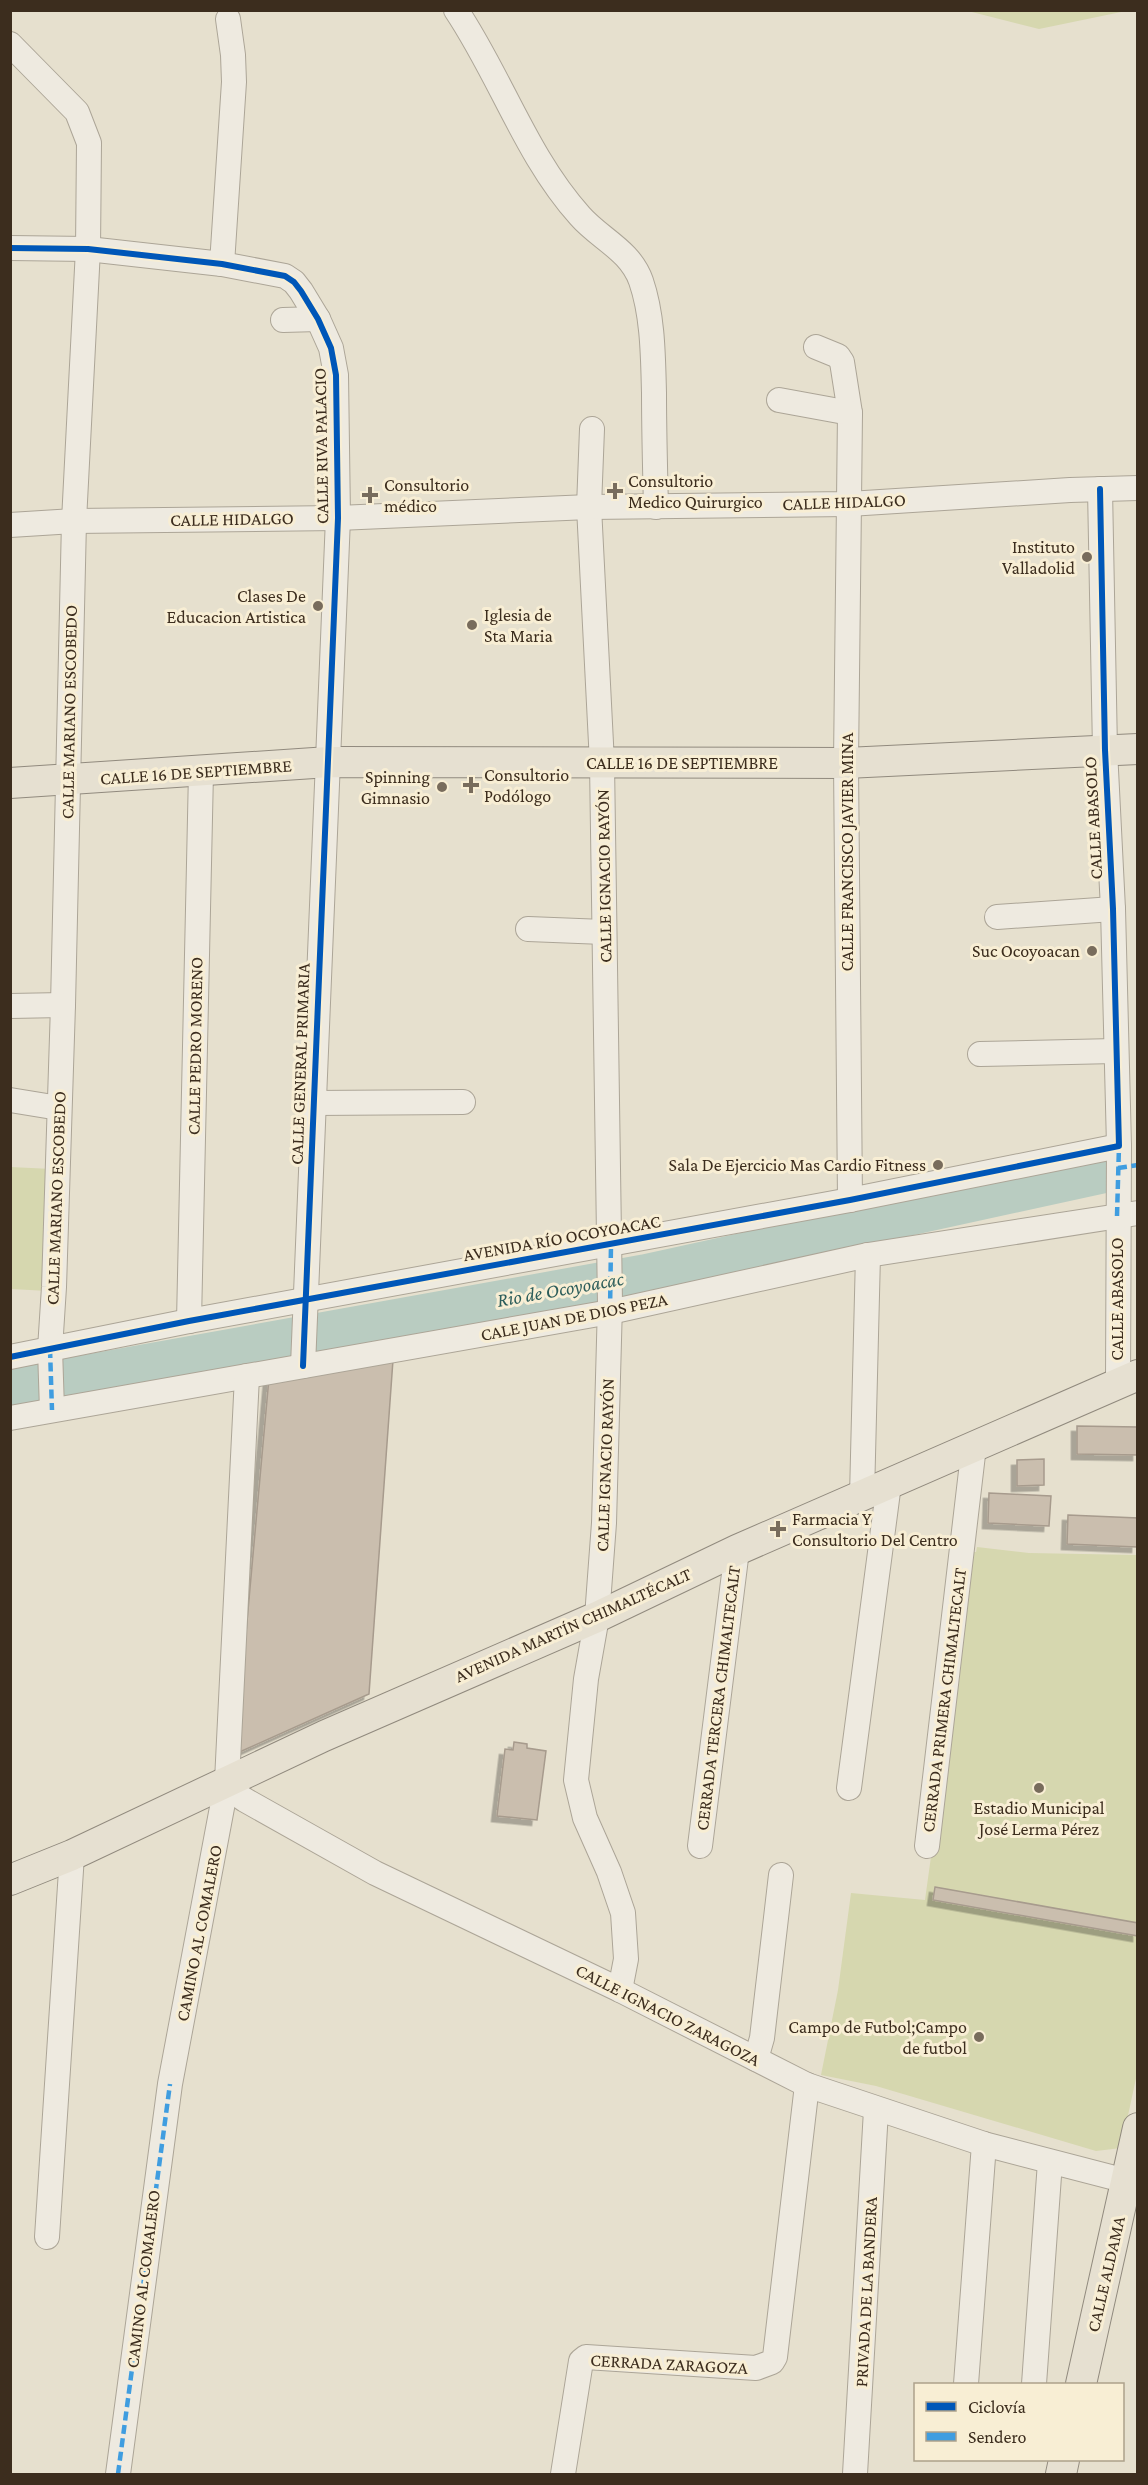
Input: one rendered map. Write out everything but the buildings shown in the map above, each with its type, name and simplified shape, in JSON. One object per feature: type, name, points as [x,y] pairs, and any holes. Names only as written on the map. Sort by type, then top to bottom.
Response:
[{"type":"main road","name":"CALLE 16 DE SEPTIEMBRE","points":[[10,783],[329,762],[846,763],[1137,749]]},
{"type":"main road","name":"AVENIDA MARTÍN CHIMALTÉCALT","points":[[10,1880],[72,1855],[324,1736],[597,1617],[737,1550],[1128,1378]]},
{"type":"main road","name":"CALLE ALDAMA","points":[[1082,2383],[1132,2182],[1137,2128]]},
{"type":"street","points":[[456,10],[493,71],[548,176],[580,217],[628,257],[636,269],[646,298],[653,347],[656,507]]},
{"type":"street","points":[[222,264],[234,82],[228,19]]},
{"type":"street","name":"CALLE MARIANO ESCOBEDO","points":[[10,44],[77,112],[89,143],[88,249],[74,521],[63,1005],[50,1355],[52,1405]]},
{"type":"street","name":"CALLE RIVA PALACIO","points":[[10,249],[88,249],[222,264],[290,279],[301,291],[318,320],[335,361],[338,518],[329,762]]},
{"type":"street","points":[[283,320],[318,320]]},
{"type":"street","name":"CALLE FRANCISCO JAVIER MINA","points":[[816,347],[837,356],[842,362],[850,413],[846,763],[850,1200]]},
{"type":"street","points":[[779,400],[850,413]]},
{"type":"street","name":"CALLE IGNACIO RAYÓN","points":[[592,429],[589,507],[602,763],[611,1250],[604,1523],[597,1617],[586,1679],[576,1780],[585,1818],[609,1872],[622,1913],[626,1959],[620,1990]]},
{"type":"street","name":"CALLE HIDALGO","points":[[10,525],[74,521],[338,518],[589,507],[849,504],[1137,488]]},
{"type":"street","name":"CALLE ABASOLO","points":[[1100,489],[1105,750],[1113,909],[1115,1051],[1125,1160],[1127,1214],[1128,1378]]},
{"type":"street","name":"CALLE GENERAL PRIMARIA","points":[[304,1362],[329,762]]},
{"type":"street","name":"CALLE PEDRO MORENO","points":[[189,1321],[201,772]]},
{"type":"street","points":[[997,917],[1113,909]]},
{"type":"street","points":[[528,929],[604,932]]},
{"type":"street","points":[[10,1006],[63,1005]]},
{"type":"street","points":[[980,1054],[1115,1051]]},
{"type":"street","points":[[10,1100],[59,1108]]},
{"type":"street","points":[[313,1103],[463,1102]]},
{"type":"street","name":"AVENIDA RÍO OCOYOACAC","points":[[10,1357],[50,1355],[189,1321],[307,1308],[611,1250],[850,1200],[1125,1160]]},
{"type":"street","name":"CALE JUAN DE DIOS PEZA","points":[[10,1418],[52,1405],[248,1376],[304,1362],[610,1308],[868,1255],[1127,1214]]},
{"type":"street","points":[[862,1496],[868,1255]]},
{"type":"street","name":"CAMINO AL COMALERO","points":[[118,2475],[170,2084],[227,1781],[248,1376]]},
{"type":"street","name":"CERRADA PRIMERA CHIMALTECALT","points":[[927,1846],[974,1446]]},
{"type":"street","points":[[849,1788],[889,1484]]},
{"type":"street","name":"CERRADA TERCERA CHIMALTECALT","points":[[700,1846],[737,1550]]},
{"type":"street","name":"CALLE IGNACIO ZARAGOZA","points":[[227,1781],[235,1793],[245,1800],[375,1873],[620,1990],[807,2085],[876,2110],[984,2144],[1132,2182]]},
{"type":"street","points":[[47,2237],[72,1855]]},
{"type":"street","points":[[756,2059],[762,2038],[781,1875]]},
{"type":"street","name":"CERRADA ZARAGOZA","points":[[563,2475],[581,2361],[586,2357],[756,2368],[772,2362],[776,2345],[807,2085]]},
{"type":"street","name":"PRIVADA DE LA BANDERA","points":[[855,2475],[876,2110]]},
{"type":"street","points":[[966,2383],[984,2144]]},
{"type":"street","points":[[1034,2383],[1050,2162]]},
{"type":"green space","points":[[968,11],[1126,11],[1039,29]]},
{"type":"green space","points":[[10,1167],[52,1169],[48,1291],[11,1289]]},
{"type":"green space","name":"Estadio Municipal José Lerma Pérez","points":[[977,1547],[1029,1553],[1137,1555],[1138,2069],[1121,2148],[1096,2151],[876,2086],[821,2075],[838,1990],[851,1893],[925,1900],[955,1683],[967,1552],[976,1552]]},
{"type":"waterway","name":"Rio de Ocoyoacac","points":[[10,1388],[644,1274],[1107,1173]]},
{"type":"marked path","points":[[1117,1216],[1119,1146]]},
{"type":"marked path","points":[[1118,1168],[1138,1165]]},
{"type":"marked path","points":[[610,1312],[611,1244]]},
{"type":"marked path","points":[[50,1349],[52,1410]]},
{"type":"marked path","points":[[118,2474],[170,2084]]},
{"type":"cycle path","points":[[10,248],[88,249],[222,264],[285,276],[301,291],[318,319],[331,348],[336,375],[338,518],[303,1366]]},
{"type":"cycle path","points":[[10,1357],[189,1321],[850,1200],[1119,1146],[1113,909],[1105,750],[1100,489]]},
{"type":"place","name":"Consultorio Medico Quirurgico","points":[[615,491]]},
{"type":"place","name":"Consultorio médico","points":[[370,495]]},
{"type":"place","name":"Instituto Valladolid","points":[[1087,557]]},
{"type":"place","name":"Clases De Educacion Artistica","points":[[318,606]]},
{"type":"place","name":"Iglesia de Sta Maria","points":[[472,625]]},
{"type":"place","name":"Consultorio Podólogo","points":[[471,785]]},
{"type":"place","name":"Spinning Gimnasio","points":[[442,787]]},
{"type":"place","name":"Suc Ocoyoacan","points":[[1092,951]]},
{"type":"place","name":"Sala De Ejercicio Mas Cardio Fitness","points":[[938,1165]]},
{"type":"place","name":"Farmacia Y Consultorio Del Centro","points":[[778,1529]]},
{"type":"place","name":"Estadio Municipal José Lerma Pérez","points":[[1039,1788]]},
{"type":"place","name":"Campo de Futbol;Campo de futbol","points":[[979,2037]]}]
